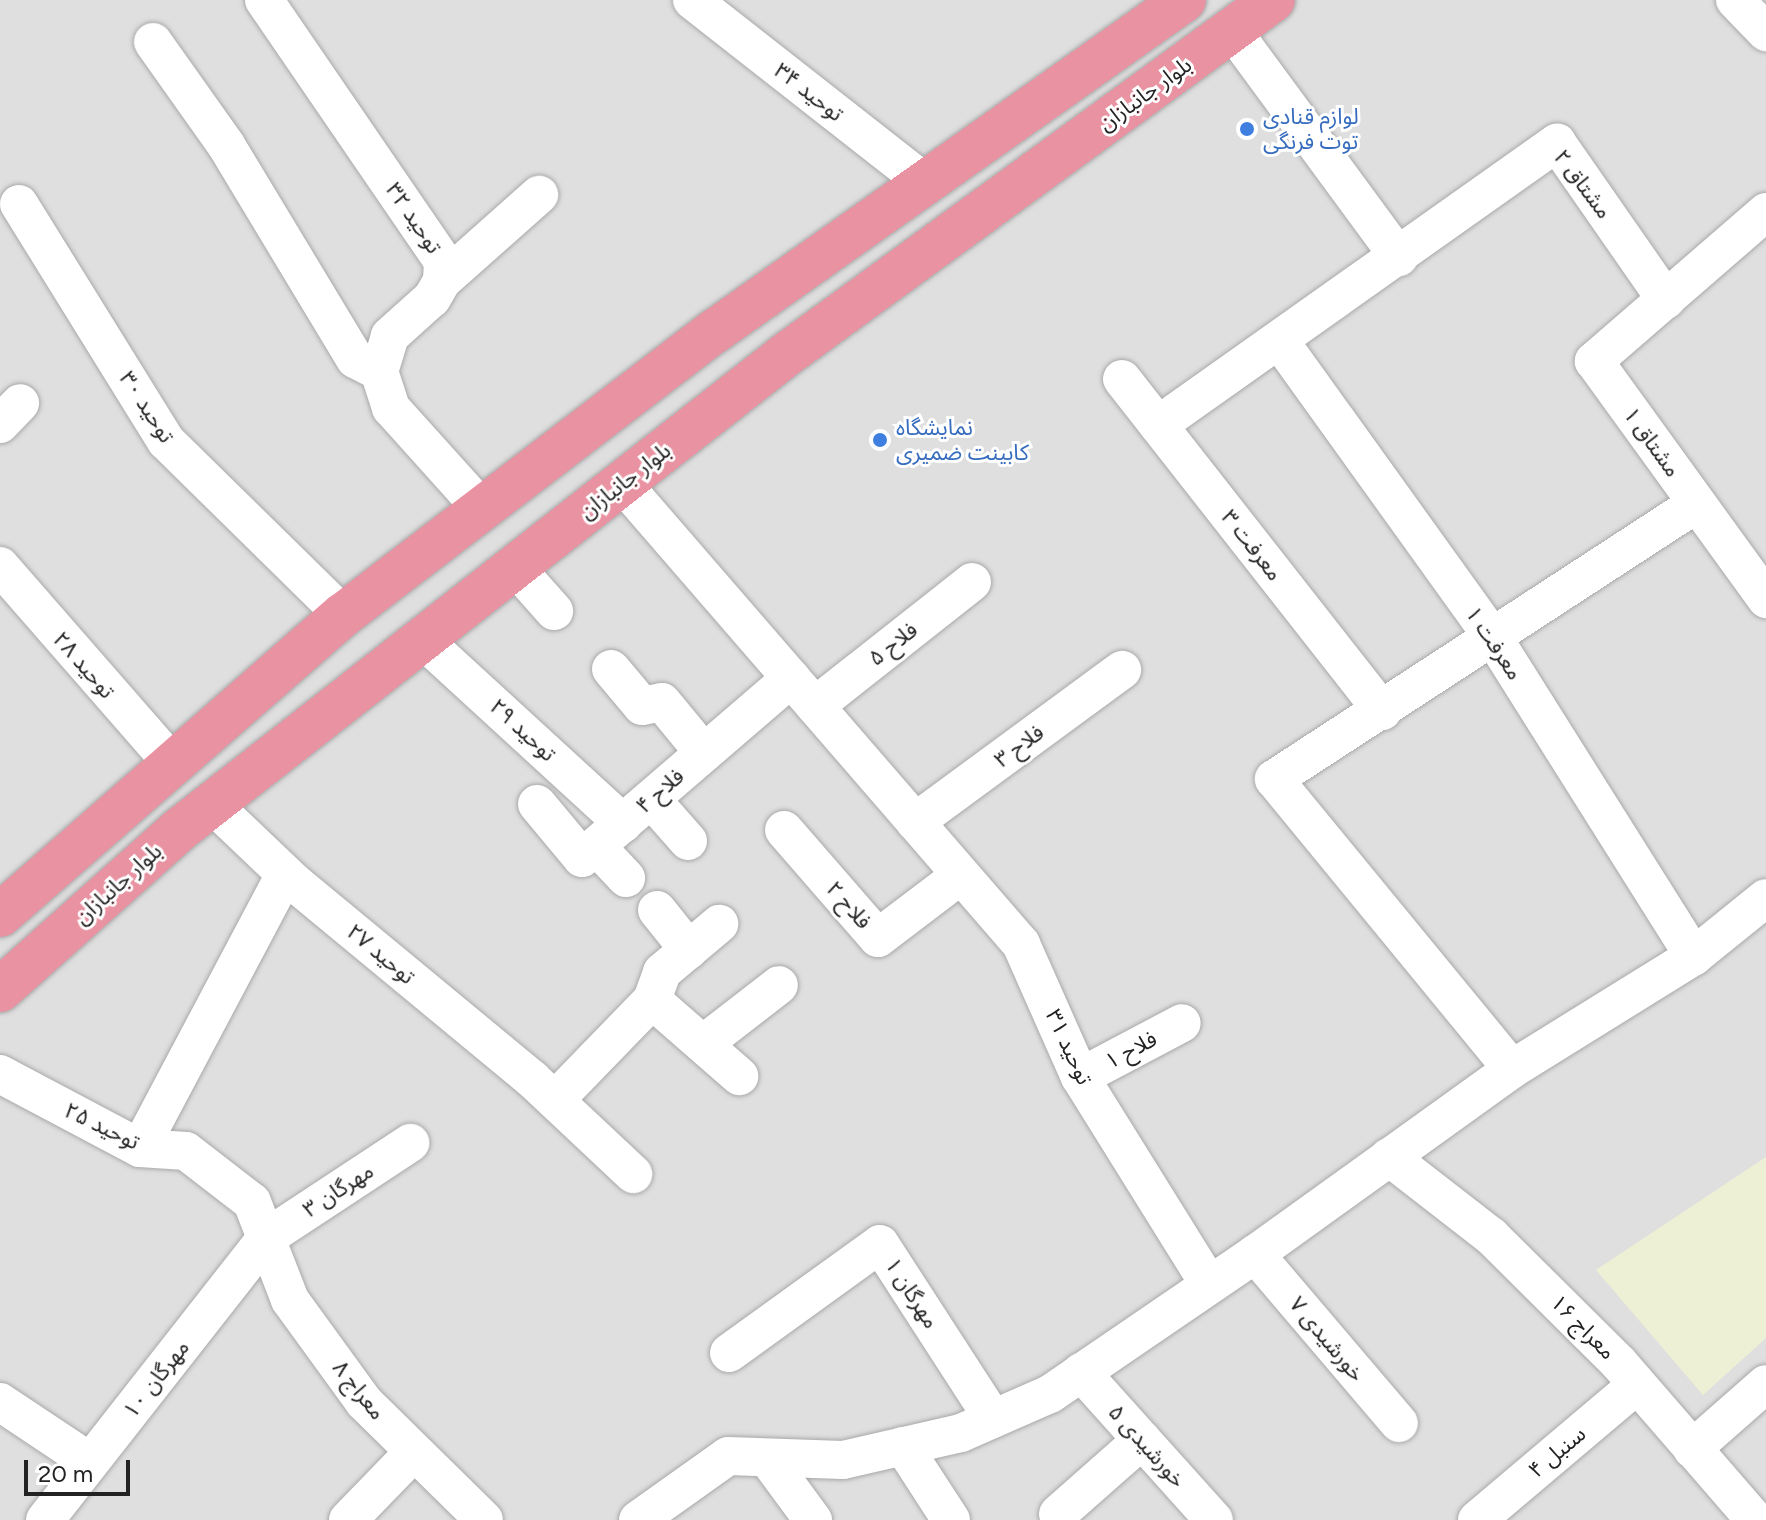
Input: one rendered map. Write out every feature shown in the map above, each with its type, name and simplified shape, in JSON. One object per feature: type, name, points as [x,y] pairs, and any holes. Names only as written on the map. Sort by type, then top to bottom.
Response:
[{"type":"highway","points":[[0,915],[170,761],[343,615],[715,331],[1184,0]]},
{"type":"highway","name":"بلوار جانبازان","points":[[0,990],[212,804],[787,354],[1273,0]]},
{"type":"street","name":"توحید ۳۲","points":[[264,0],[443,261],[442,281],[432,298],[390,336],[379,371]]},
{"type":"street","name":"توحید ۳۴","points":[[692,0],[925,183]]},
{"type":"street","points":[[1735,0],[1766,32]]},
{"type":"street","points":[[1158,425],[1399,257],[1232,30]]},
{"type":"street","points":[[153,42],[226,145],[355,359],[379,371],[391,408],[482,509]]},
{"type":"street","name":"مشتاق ۲","points":[[1399,257],[1557,143],[1666,300]]},
{"type":"street","points":[[442,281],[539,195]]},
{"type":"street","name":"توحید ۳۰","points":[[19,204],[166,441],[343,615]]},
{"type":"street","points":[[1666,300],[1766,212]]},
{"type":"street","name":"مشتاق ۱","points":[[1666,300],[1594,361],[1766,599]]},
{"type":"street","name":"معرفت ۱","points":[[1279,340],[1494,639],[1694,956]]},
{"type":"street","name":"معرفت ۳","points":[[1122,379],[1382,711]]},
{"type":"street","name":"توحید ۳۱","points":[[622,483],[1021,944],[1080,1077],[1208,1283]]},
{"type":"street","points":[[1512,1069],[1274,779],[1494,639],[1696,504]]},
{"type":"street","name":"توحید ۲۸","points":[[0,566],[170,761]]},
{"type":"street","points":[[515,567],[554,611]]},
{"type":"street","name":"فلاح ۵","points":[[803,692],[972,582]]},
{"type":"street","name":"توحید ۲۹","points":[[422,639],[623,823]]},
{"type":"street","points":[[611,669],[642,706],[662,702],[704,753]]},
{"type":"street","name":"فلاح ۳","points":[[915,822],[1122,670]]},
{"type":"street","name":"فلاح ۴","points":[[623,823],[704,753],[803,692]]},
{"type":"street","name":"توحید ۲۷","points":[[212,804],[285,874],[555,1100],[633,1174]]},
{"type":"street","points":[[537,804],[582,858],[623,823]]},
{"type":"street","points":[[623,823],[688,841]]},
{"type":"street","points":[[623,823],[626,878]]},
{"type":"street","name":"فلاح ۲","points":[[784,830],[878,938],[961,875]]},
{"type":"street","points":[[140,1148],[285,874]]},
{"type":"street","points":[[638,1520],[728,1456],[843,1460],[961,1433],[1050,1394],[1208,1283],[1255,1254],[1512,1069],[1694,956],[1766,898]]},
{"type":"street","points":[[657,910],[689,950]]},
{"type":"street","points":[[555,1100],[652,1000],[662,972],[719,924]]},
{"type":"street","points":[[703,1044],[779,985]]},
{"type":"street","points":[[652,1000],[739,1076]]},
{"type":"street","name":"فلاح ۱","points":[[1080,1077],[1182,1023]]},
{"type":"street","name":"توحید ۲۵","points":[[0,1074],[140,1148],[186,1151],[252,1202],[266,1238]]},
{"type":"street","name":"مهرگان ۳","points":[[266,1238],[410,1143]]},
{"type":"street","name":"معراج ۱۶","points":[[1389,1157],[1491,1236],[1637,1385],[1755,1520]]},
{"type":"street","name":"معراج ۸","points":[[266,1238],[290,1300],[364,1402],[484,1520]]},
{"type":"street","name":"مهرگان ۱۰","points":[[57,1516],[90,1462],[266,1238]]},
{"type":"street","name":"مهرگان ۱","points":[[729,1353],[880,1244],[993,1419]]},
{"type":"street","name":"خورشیدی ۷","points":[[1255,1254],[1399,1423]]},
{"type":"street","name":"خورشیدی ۵","points":[[1081,1372],[1142,1440],[1200,1516]]},
{"type":"street","points":[[1692,1449],[1766,1384]]},
{"type":"street","name":"سنبل ۴","points":[[1477,1520],[1637,1385]]},
{"type":"street","points":[[0,1402],[90,1462]]},
{"type":"street","points":[[1058,1514],[1142,1440]]},
{"type":"street","points":[[903,1446],[951,1520]]},
{"type":"street","points":[[348,1520],[414,1452]]},
{"type":"street","points":[[768,1459],[813,1520]]},
{"type":"shaded area","points":[[0,0],[1766,0],[1766,1520],[0,1520]]},
{"type":"green space","points":[[1766,1157],[1766,1338],[1703,1395],[1596,1270]]},
{"type":"place","name":"لوازم قنادی توت فرنگی","points":[[1247,129]]},
{"type":"place","name":"نمایشگاه کابینت ضمیری","points":[[880,440]]}]
